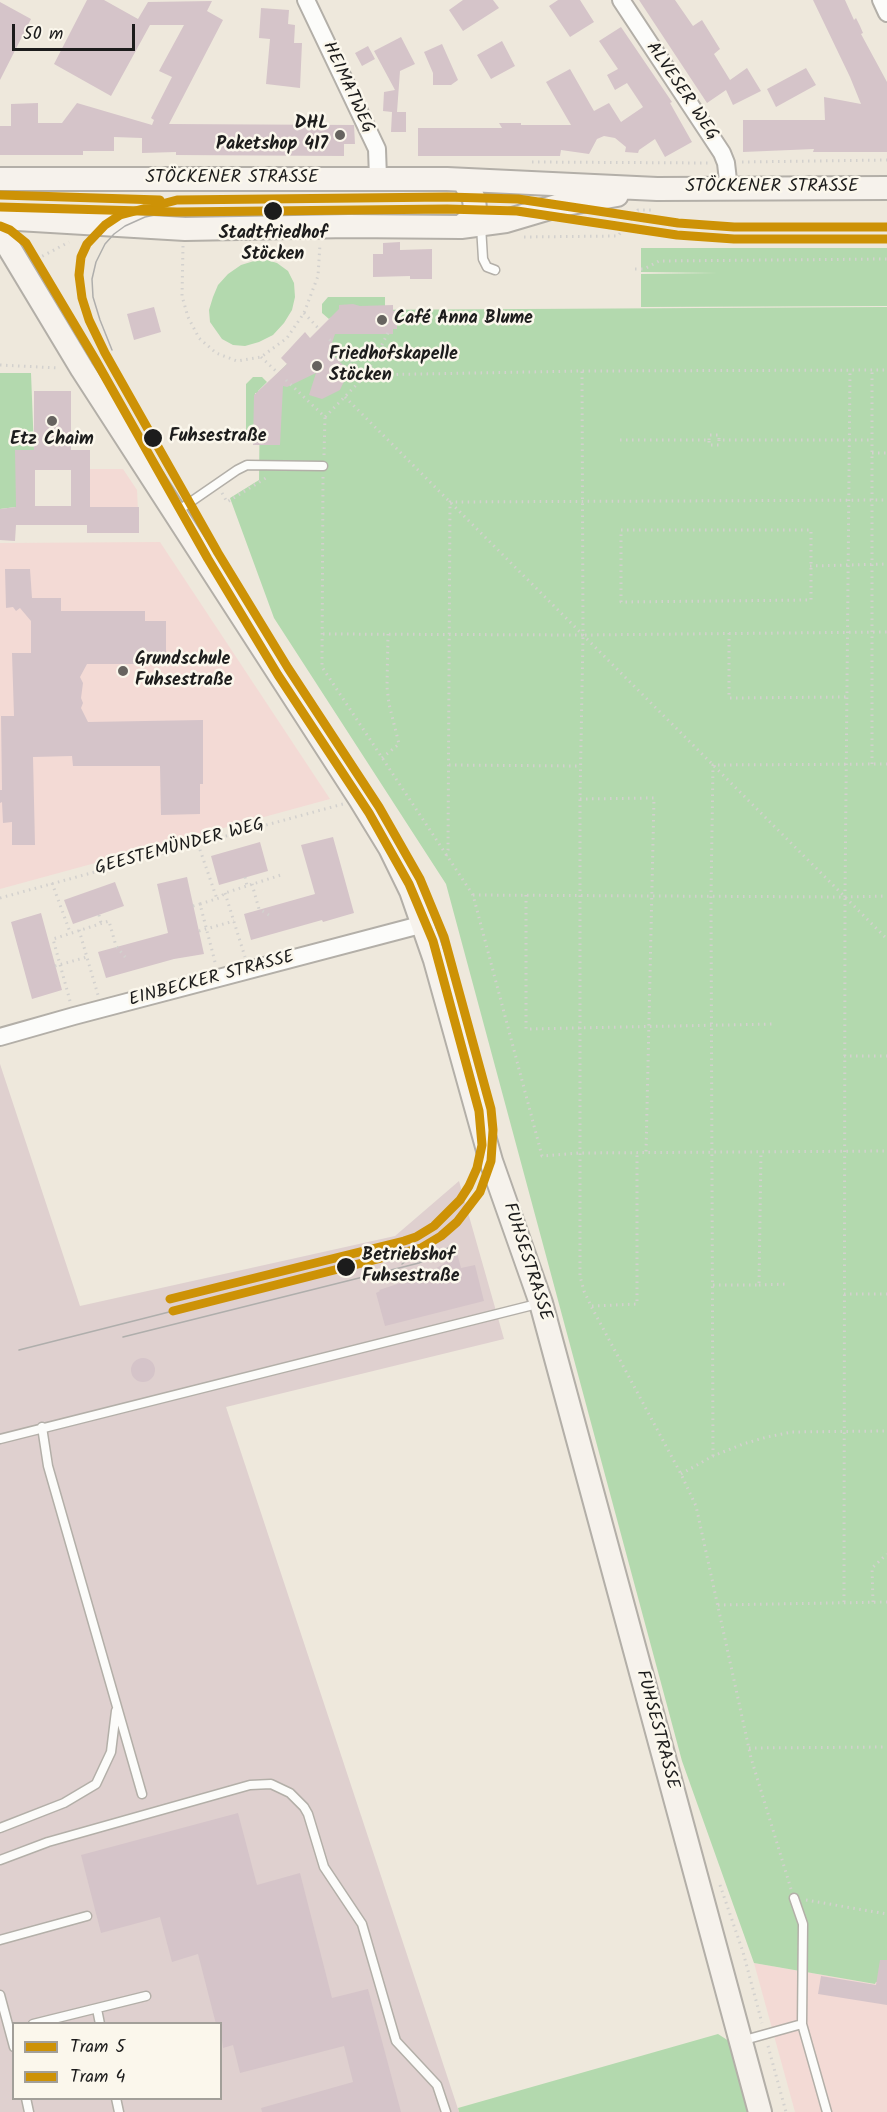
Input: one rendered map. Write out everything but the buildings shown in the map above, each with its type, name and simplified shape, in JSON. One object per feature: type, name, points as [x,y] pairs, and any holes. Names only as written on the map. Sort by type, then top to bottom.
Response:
[{"type":"street","name":"HEIMATWEG","points":[[306,0],[377,149],[378,178]]},
{"type":"street","name":"ALVESER WEG","points":[[621,0],[722,153],[726,163],[729,189]]},
{"type":"street","points":[[881,0],[887,13]]},
{"type":"street","name":"STÖCKENER STRASSE","points":[[0,179],[378,178],[657,189],[887,188]]},
{"type":"street","points":[[463,180],[474,199],[475,209],[471,218],[471,226]]},
{"type":"street","name":"STÖCKENER STRASSE","points":[[0,218],[185,229],[471,226],[506,221],[560,205],[657,189]]},
{"type":"street","name":"FUHSESTRASSE","points":[[0,228],[2,236],[82,369],[360,799],[390,848],[411,891],[424,924],[491,1161],[541,1303],[760,2112]]},
{"type":"street","name":"EINBECKER STRASSE","points":[[0,1037],[424,924]]},
{"type":"lane","points":[[471,226],[487,267],[495,270]]},
{"type":"lane","points":[[174,513],[248,465],[323,466]]},
{"type":"lane","points":[[0,1439],[541,1303]]},
{"type":"lane","points":[[42,1427],[48,1466],[142,1794]]},
{"type":"lane","points":[[0,1828],[64,1803],[96,1784],[111,1752],[117,1704]]},
{"type":"lane","points":[[0,1860],[48,1842],[250,1785],[271,1784],[290,1793],[308,1814],[324,1867],[362,1924],[396,2041],[437,2085],[446,2112]]},
{"type":"lane","points":[[794,1898],[803,1924],[802,2024],[827,2112]]},
{"type":"lane","points":[[0,1940],[87,1916]]},
{"type":"lane","points":[[0,1995],[8,2029]]},
{"type":"lane","points":[[42,2022],[146,1996]]},
{"type":"lane","points":[[97,2009],[100,2022]]},
{"type":"lane","points":[[741,2041],[802,2024]]},
{"type":"path","points":[[529,162],[726,163],[887,160]]},
{"type":"path","points":[[516,237],[618,236],[638,210]]},
{"type":"path","points":[[185,229],[182,296],[188,317],[199,338],[216,353],[237,361],[261,357],[287,338],[304,313],[318,276],[320,242]]},
{"type":"path","points":[[635,269],[644,269],[659,261],[887,259]]},
{"type":"path","points":[[304,313],[320,330]]},
{"type":"path","points":[[388,333],[366,375],[325,417],[322,667],[473,895],[542,1156],[638,1152],[887,1151]]},
{"type":"path","points":[[328,338],[366,375],[582,371],[887,370]]},
{"type":"path","points":[[261,357],[278,373]]},
{"type":"path","points":[[0,365],[82,369]]},
{"type":"path","points":[[844,1602],[843,1150],[850,370]]},
{"type":"path","points":[[872,370],[872,764]]},
{"type":"path","points":[[582,371],[580,1276],[591,1306],[696,1506],[749,1748],[794,1898],[887,1914]]},
{"type":"path","points":[[286,380],[325,417]]},
{"type":"path","points":[[345,397],[887,939]]},
{"type":"path","points":[[620,440],[709,440],[709,445],[719,444],[719,440],[872,440]]},
{"type":"path","points":[[872,453],[887,453]]},
{"type":"path","points":[[216,484],[227,502],[285,466]]},
{"type":"path","points":[[450,502],[887,500]]},
{"type":"path","points":[[446,856],[448,850],[449,765],[450,502]]},
{"type":"path","points":[[621,530],[811,530],[810,566],[811,600],[621,602],[621,530]]},
{"type":"path","points":[[810,566],[887,564]]},
{"type":"path","points":[[323,634],[583,635],[887,632]]},
{"type":"path","points":[[729,633],[729,698],[847,698]]},
{"type":"path","points":[[382,758],[399,744],[387,687],[388,634]]},
{"type":"path","points":[[713,765],[887,764]]},
{"type":"path","points":[[449,765],[580,766]]},
{"type":"path","points":[[713,765],[711,897],[713,1456]]},
{"type":"path","points":[[580,799],[654,798],[646,1153]]},
{"type":"path","name":"GEESTEMÜNDER WEG","points":[[0,897],[360,799]]},
{"type":"path","points":[[198,843],[217,899]]},
{"type":"path","points":[[193,906],[284,874]]},
{"type":"path","points":[[245,878],[260,909],[269,915]]},
{"type":"path","points":[[52,883],[70,933]]},
{"type":"path","points":[[225,893],[250,970]]},
{"type":"path","points":[[473,895],[887,896]]},
{"type":"path","points":[[526,895],[526,1029],[773,1024]]},
{"type":"path","points":[[200,904],[219,978]]},
{"type":"path","points":[[99,915],[101,923]]},
{"type":"path","points":[[74,1016],[50,940],[109,921],[116,946],[126,958]]},
{"type":"path","points":[[198,931],[234,921]]},
{"type":"path","points":[[78,930],[103,1008]]},
{"type":"path","points":[[57,965],[87,957]]},
{"type":"path","points":[[844,1056],[887,1056]]},
{"type":"path","points":[[759,1285],[761,1151]]},
{"type":"path","points":[[591,1306],[637,1304],[638,1152]]},
{"type":"path","points":[[712,1285],[788,1284]]},
{"type":"path","points":[[844,1293],[887,1294]]},
{"type":"path","points":[[681,1474],[713,1456],[767,1437],[792,1432],[887,1431]]},
{"type":"path","points":[[873,1602],[873,1568],[887,1554]]},
{"type":"path","points":[[718,1605],[887,1602]]},
{"type":"path","points":[[749,1748],[887,1747]]},
{"type":"path","points":[[718,1877],[743,1952],[786,2112]]},
{"type":"shaded area","points":[[90,469],[123,469],[137,490],[139,533],[113,533],[113,507],[90,507]]},
{"type":"shaded area","name":"Grundschule Fuhsestraße","points":[[160,542],[330,799],[0,889],[0,543]]},
{"type":"shaded area","points":[[0,1064],[80,1306],[395,1236],[459,1181],[504,1339],[226,1407],[459,2112],[0,2112]]},
{"type":"shaded area","points":[[754,1963],[875,1984],[876,1982],[887,1983],[887,2112],[795,2112]]},
{"type":"green space","points":[[641,248],[887,248],[887,306],[641,307],[641,274],[717,273],[641,272]]},
{"type":"green space","points":[[267,260],[277,263],[288,271],[294,283],[295,297],[292,310],[273,335],[245,346],[233,345],[222,339],[210,322],[209,310],[213,297],[218,285],[241,265]]},
{"type":"green space","name":"Stadtfriedhof Stöcken","points":[[328,297],[385,297],[385,306],[341,310],[887,307],[887,1983],[876,1982],[875,1984],[754,1963],[682,1761],[446,884],[274,618],[230,498],[259,480],[260,393],[255,393],[255,440],[246,440],[246,384],[253,377],[262,377],[267,382],[259,392],[339,312],[329,319],[322,313],[322,304]]},
{"type":"green space","points":[[0,373],[31,373],[34,450],[16,451],[16,507],[0,509]]},
{"type":"green space","points":[[718,2034],[732,2043],[752,2112],[459,2112],[458,2108]]},
{"type":"tram line","name":"5","points":[[0,195],[160,200]]},
{"type":"tram line","name":"5","points":[[173,1311],[421,1248],[441,1236],[457,1222],[480,1192],[491,1161],[493,1130],[491,1109],[444,937],[420,879],[379,807],[288,668],[218,553],[105,353],[89,320],[82,298],[79,275],[81,257],[87,244],[105,225],[120,215],[177,200],[447,197],[518,199],[678,223],[734,227],[887,227]]},
{"type":"tram line","name":"4","points":[[0,207],[177,212],[447,209],[517,211],[677,235],[734,239],[887,239]]},
{"type":"tram line","points":[[112,350],[93,297],[92,279],[96,262],[105,244],[125,226],[145,217],[175,211]]},
{"type":"tram line","name":"4","points":[[0,226],[10,230],[26,243],[95,359],[208,559],[278,675],[369,813],[409,884],[433,941],[479,1111],[482,1145],[477,1168],[469,1186],[460,1200],[434,1226],[416,1237],[170,1299]]},
{"type":"tram line","points":[[402,1264],[441,1236]]},
{"type":"tram line","points":[[123,1337],[419,1263],[452,1246]]},
{"type":"tram line","points":[[19,1350],[173,1311]]},
{"type":"place","name":"DHL Paketshop 417","points":[[340,135]]},
{"type":"place","name":"Stadtfriedhof Stöcken","points":[[273,211]]},
{"type":"place","name":"Café Anna Blume","points":[[382,320]]},
{"type":"place","name":"Friedhofskapelle Stöcken","points":[[317,366]]},
{"type":"place","name":"Etz Chaim","points":[[52,421]]},
{"type":"place","name":"Fuhsestraße","points":[[153,438]]},
{"type":"place","name":"Grundschule Fuhsestraße","points":[[123,671]]},
{"type":"place","name":"Betriebshof Fuhsestraße","points":[[346,1267]]}]
